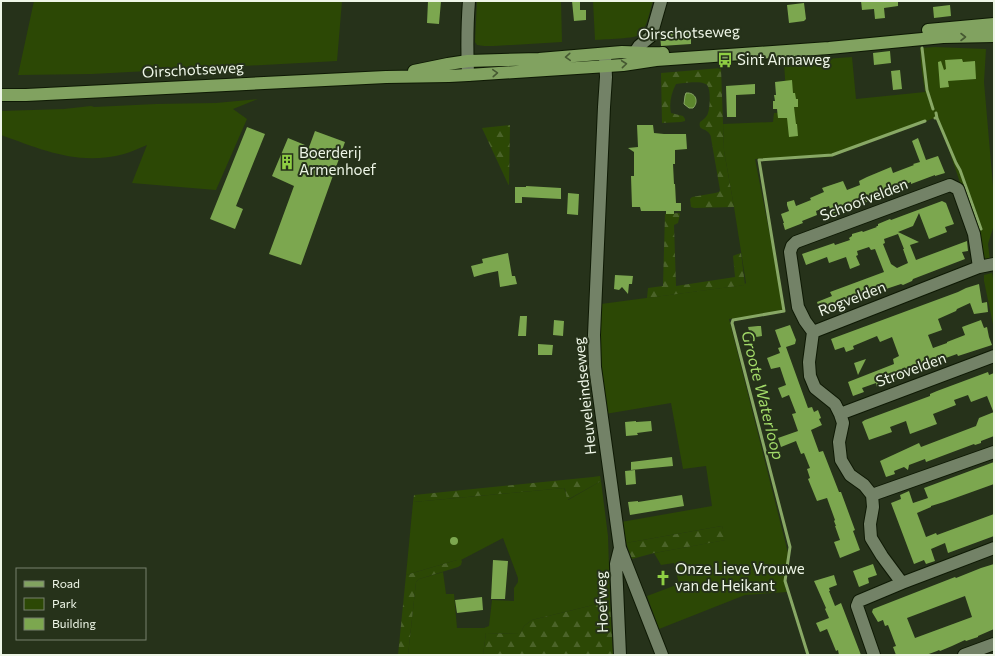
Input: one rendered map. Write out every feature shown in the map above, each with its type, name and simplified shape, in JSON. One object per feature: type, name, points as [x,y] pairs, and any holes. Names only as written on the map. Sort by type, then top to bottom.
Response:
[{"type":"main road","name":"Oirschotseweg","points":[[1,95],[26,95],[386,76],[468,75],[605,60],[622,52],[656,54],[706,51],[994,24]]},
{"type":"main road","name":"Oirschotseweg","points":[[386,76],[448,64],[468,62],[539,59],[605,60],[623,65],[656,60],[829,48],[943,37],[994,36]]},
{"type":"street","points":[[468,75],[467,28],[470,1]]},
{"type":"street","points":[[635,52],[639,46],[651,36],[661,1]]},
{"type":"street","name":"Heuveleindseweg","points":[[605,60],[606,77],[594,335],[595,367],[620,548],[662,655]]},
{"type":"street","name":"Schoofvelden","points":[[813,332],[804,321],[798,307],[790,252],[792,246],[796,242],[950,185],[958,189],[972,228],[979,267]]},
{"type":"street","name":"Rogvelden","points":[[840,414],[835,404],[815,388],[810,376],[809,362],[813,332],[979,267],[994,264]]},
{"type":"street","name":"Strovelden","points":[[840,414],[994,356]]},
{"type":"street","points":[[840,414],[843,424],[839,442],[841,460],[850,475],[864,485],[872,496],[873,507],[870,524],[871,538],[902,583]]},
{"type":"street","points":[[872,496],[994,452]]},
{"type":"street","name":"Hoefweg","points":[[620,548],[616,564],[620,655]]},
{"type":"street","points":[[874,655],[857,606],[859,601],[994,548]]},
{"type":"street","points":[[964,655],[994,644]]},
{"type":"green space","points":[[34,1],[342,1],[337,61],[92,74],[18,75]]},
{"type":"green space","points":[[477,1],[561,1],[562,42],[494,46],[477,45],[475,42]]},
{"type":"green space","points":[[593,1],[653,1],[647,22],[641,34],[627,38],[595,40]]},
{"type":"green space","points":[[935,47],[986,49],[984,82],[994,198],[994,225],[988,244],[990,260],[983,256],[977,233],[937,117],[831,157],[755,159],[785,312],[729,319],[788,553],[785,587],[787,592],[745,595],[659,629],[647,596],[679,584],[674,563],[661,565],[654,553],[725,540],[722,526],[626,543],[621,522],[712,506],[706,466],[683,469],[671,403],[605,414],[601,370],[601,304],[744,285],[746,283],[724,151],[723,124],[773,122],[774,113],[787,112],[784,62],[852,57],[856,99],[925,92],[920,48]]},
{"type":"green space","points":[[721,68],[724,151],[734,207],[694,208],[691,207],[690,199],[692,197],[719,192],[720,190],[711,136],[700,126],[700,122],[707,116],[709,111],[709,90],[705,83],[692,82],[676,84],[671,98],[671,113],[683,116],[685,121],[662,123],[661,73]]},
{"type":"green space","points":[[258,99],[233,109],[247,119],[216,190],[132,183],[147,145],[124,154],[107,157],[76,157],[46,151],[1,135],[1,111],[64,109],[91,106],[216,103]]},
{"type":"green space","points":[[510,125],[509,185],[482,128]]},
{"type":"green space","points":[[679,213],[678,223],[674,225],[676,286],[735,277],[733,256],[741,253],[745,285],[647,298],[648,288],[663,286],[665,214]]},
{"type":"green space","points":[[992,273],[994,283],[994,329],[984,281],[984,275]]},
{"type":"green space","points":[[600,476],[601,481],[567,500],[564,488],[413,502],[414,495]]},
{"type":"green space","points":[[601,481],[608,536],[610,601],[532,620],[524,626],[520,634],[486,633],[483,655],[408,655],[416,582],[419,579],[443,572],[446,594],[454,594],[457,628],[484,628],[489,626],[492,600],[514,601],[514,588],[518,582],[518,578],[503,538],[461,560],[406,575],[413,502],[564,488],[568,500]]},
{"type":"green space","points":[[722,526],[726,540],[654,553],[632,559],[626,543]]},
{"type":"green space","points":[[457,560],[462,561],[461,565],[458,567],[419,579],[416,582],[408,655],[398,655],[406,575]]},
{"type":"green space","points":[[610,601],[613,655],[483,655],[486,633],[520,634],[524,626],[532,620]]},
{"type":"shaded area","points":[[686,93],[692,94],[696,98],[696,103],[693,108],[689,108],[684,104]]},
{"type":"building","points":[[428,1],[441,1],[439,24],[427,23]]},
{"type":"building","points":[[572,1],[580,1],[580,10],[586,10],[586,20],[574,21]]},
{"type":"building","points":[[861,1],[898,1],[898,6],[884,8],[885,18],[875,19],[874,9],[862,10]]},
{"type":"building","points":[[804,3],[806,19],[804,21],[789,23],[787,5]]},
{"type":"building","points":[[950,5],[951,16],[934,18],[933,7]]},
{"type":"building","points":[[684,30],[684,33],[691,32],[691,44],[661,46],[660,35],[665,34],[664,31]]},
{"type":"building","points":[[890,51],[891,63],[874,65],[873,53]]},
{"type":"building","points":[[962,59],[963,62],[975,61],[976,79],[948,81],[949,87],[940,88],[938,62],[941,61],[944,70],[946,69],[945,60]]},
{"type":"building","points":[[900,70],[902,89],[893,90],[891,71]]},
{"type":"building","points":[[792,80],[793,93],[795,93],[796,99],[798,99],[798,107],[794,107],[798,136],[789,137],[787,118],[778,118],[777,109],[773,109],[773,101],[775,101],[774,95],[776,95],[775,82]]},
{"type":"building","points":[[755,84],[755,94],[736,95],[736,117],[727,117],[726,86]]},
{"type":"building","points":[[637,125],[653,125],[654,133],[686,134],[687,149],[675,150],[675,164],[673,164],[676,203],[681,203],[681,211],[674,211],[674,214],[666,214],[666,211],[641,211],[640,207],[632,207],[631,176],[634,176],[634,152],[628,148],[638,147]]},
{"type":"building","points":[[247,127],[265,134],[236,206],[243,209],[235,229],[210,219]]},
{"type":"building","points":[[315,131],[345,142],[301,265],[269,254],[294,186],[272,176],[288,138],[305,145],[308,150]]},
{"type":"building","points":[[918,138],[926,160],[938,156],[945,173],[911,184],[911,182],[905,183],[860,205],[858,202],[843,207],[842,210],[832,214],[829,206],[816,211],[817,215],[802,221],[803,223],[785,230],[781,214],[789,211],[787,202],[794,200],[796,206],[811,200],[810,198],[824,192],[822,188],[843,181],[847,190],[860,185],[859,181],[891,167],[893,173],[914,165],[913,164],[920,162],[912,141]]},
{"type":"building","points":[[526,186],[561,188],[561,199],[522,197],[522,203],[515,203],[515,187]]},
{"type":"building","points":[[568,193],[579,194],[578,215],[567,214]]},
{"type":"building","points":[[942,201],[946,203],[954,224],[945,227],[947,232],[929,239],[919,213],[913,226],[898,232],[919,242],[910,245],[916,260],[967,241],[968,251],[962,252],[965,259],[913,279],[912,281],[903,285],[901,284],[889,288],[821,314],[817,302],[832,296],[830,292],[884,272],[875,249],[871,250],[869,247],[857,251],[858,255],[856,256],[860,265],[850,269],[846,257],[829,263],[827,257],[806,265],[802,254],[834,243],[835,245],[850,240],[849,238],[852,234],[877,227],[876,226],[878,226],[878,224],[890,219],[891,220]],"holes":[[[898,234],[908,263],[897,268],[891,264],[883,244],[885,243],[884,239]]]},
{"type":"building","points":[[508,253],[512,276],[515,276],[517,284],[500,287],[498,271],[474,277],[471,266],[483,263],[482,259]]},
{"type":"building","points":[[615,275],[633,276],[632,284],[629,284],[628,294],[622,287],[619,290],[614,289]]},
{"type":"building","points":[[979,284],[982,303],[987,302],[988,312],[974,314],[970,303],[938,319],[942,330],[928,335],[933,348],[965,335],[962,327],[981,320],[984,328],[987,327],[992,345],[958,356],[957,354],[943,359],[944,361],[922,369],[919,373],[915,372],[877,387],[876,383],[862,388],[864,392],[853,396],[848,382],[894,364],[893,359],[899,356],[892,337],[880,342],[877,336],[853,346],[854,349],[846,352],[844,347],[835,350],[831,339]]},
{"type":"building","points":[[520,316],[527,316],[526,336],[518,336]]},
{"type":"building","points":[[554,320],[564,321],[563,336],[553,335]]},
{"type":"building","points":[[790,325],[796,340],[795,344],[786,347],[808,408],[812,407],[814,412],[818,410],[821,418],[819,419],[822,425],[811,430],[819,452],[823,451],[839,492],[841,492],[855,530],[853,531],[860,550],[840,558],[834,542],[840,540],[835,526],[835,520],[827,498],[817,501],[808,479],[810,478],[807,469],[810,468],[804,453],[801,454],[796,441],[781,447],[778,438],[798,431],[792,414],[796,413],[789,395],[782,398],[778,388],[786,385],[780,367],[771,369],[767,358],[780,353],[778,348],[781,347],[775,330]]},
{"type":"building","points":[[761,326],[762,336],[751,338],[748,327]]},
{"type":"building","points":[[538,344],[553,345],[552,355],[538,355]]},
{"type":"building","points":[[866,359],[858,375],[854,363]]},
{"type":"building","points":[[988,372],[989,375],[994,373],[994,411],[987,396],[971,402],[968,395],[954,400],[956,405],[933,414],[937,424],[910,434],[906,421],[890,427],[892,432],[869,440],[862,422],[865,420],[930,396],[930,394],[937,391]]},
{"type":"building","points":[[994,412],[994,436],[981,441],[981,443],[974,444],[926,462],[925,459],[909,465],[908,470],[904,467],[894,471],[895,474],[886,477],[880,461],[919,443],[921,447],[976,426],[979,418]]},
{"type":"building","points":[[651,421],[652,431],[637,433],[638,435],[626,436],[625,422]]},
{"type":"building","points":[[672,457],[673,466],[631,470],[631,462]]},
{"type":"building","points":[[994,462],[994,484],[931,506],[917,513],[926,537],[936,533],[937,535],[994,514],[994,536],[948,553],[945,543],[931,549],[935,561],[926,564],[924,560],[914,564],[891,503],[901,499],[900,495],[909,491],[913,503],[928,498],[924,488]]},
{"type":"building","points":[[635,470],[636,484],[626,485],[625,471]]},
{"type":"building","points":[[682,495],[684,506],[630,515],[628,502],[638,502]]},
{"type":"building","points":[[452,537],[456,537],[458,541],[456,545],[452,545],[450,543],[450,539]]},
{"type":"building","points":[[493,560],[508,561],[505,599],[491,599]]},
{"type":"building","points":[[873,564],[877,575],[868,578],[869,583],[859,587],[853,571]]},
{"type":"building","points":[[994,564],[994,629],[978,637],[965,640],[940,651],[939,650],[926,655],[896,655],[893,647],[896,646],[888,625],[885,626],[883,620],[878,622],[872,612],[873,609]],"holes":[[[965,596],[972,617],[915,638],[907,618]]]},
{"type":"building","points":[[834,575],[837,585],[829,588],[829,591],[835,606],[841,603],[861,655],[839,655],[827,629],[820,632],[816,623],[829,618],[814,581]]},
{"type":"building","points":[[482,597],[483,610],[457,613],[455,600]]},
{"type":"waterway","name":"Groote Waterloop","points":[[922,48],[927,90],[933,109]]},
{"type":"waterway","name":"Groote Waterloop","points":[[935,118],[937,118],[936,113]]},
{"type":"waterway","points":[[937,118],[960,170],[981,229]]},
{"type":"waterway","name":"Groote Waterloop","points":[[808,655],[785,581],[790,547],[732,323],[733,320],[784,311],[759,160],[832,155],[925,121]]},
{"type":"place","name":"Sint Annaweg","points":[[725,60]]},
{"type":"place","name":"Boerderij Armenhoef","points":[[287,162]]},
{"type":"place","name":"Onze Lieve Vrouwe van de Heikant","points":[[663,578]]}]
